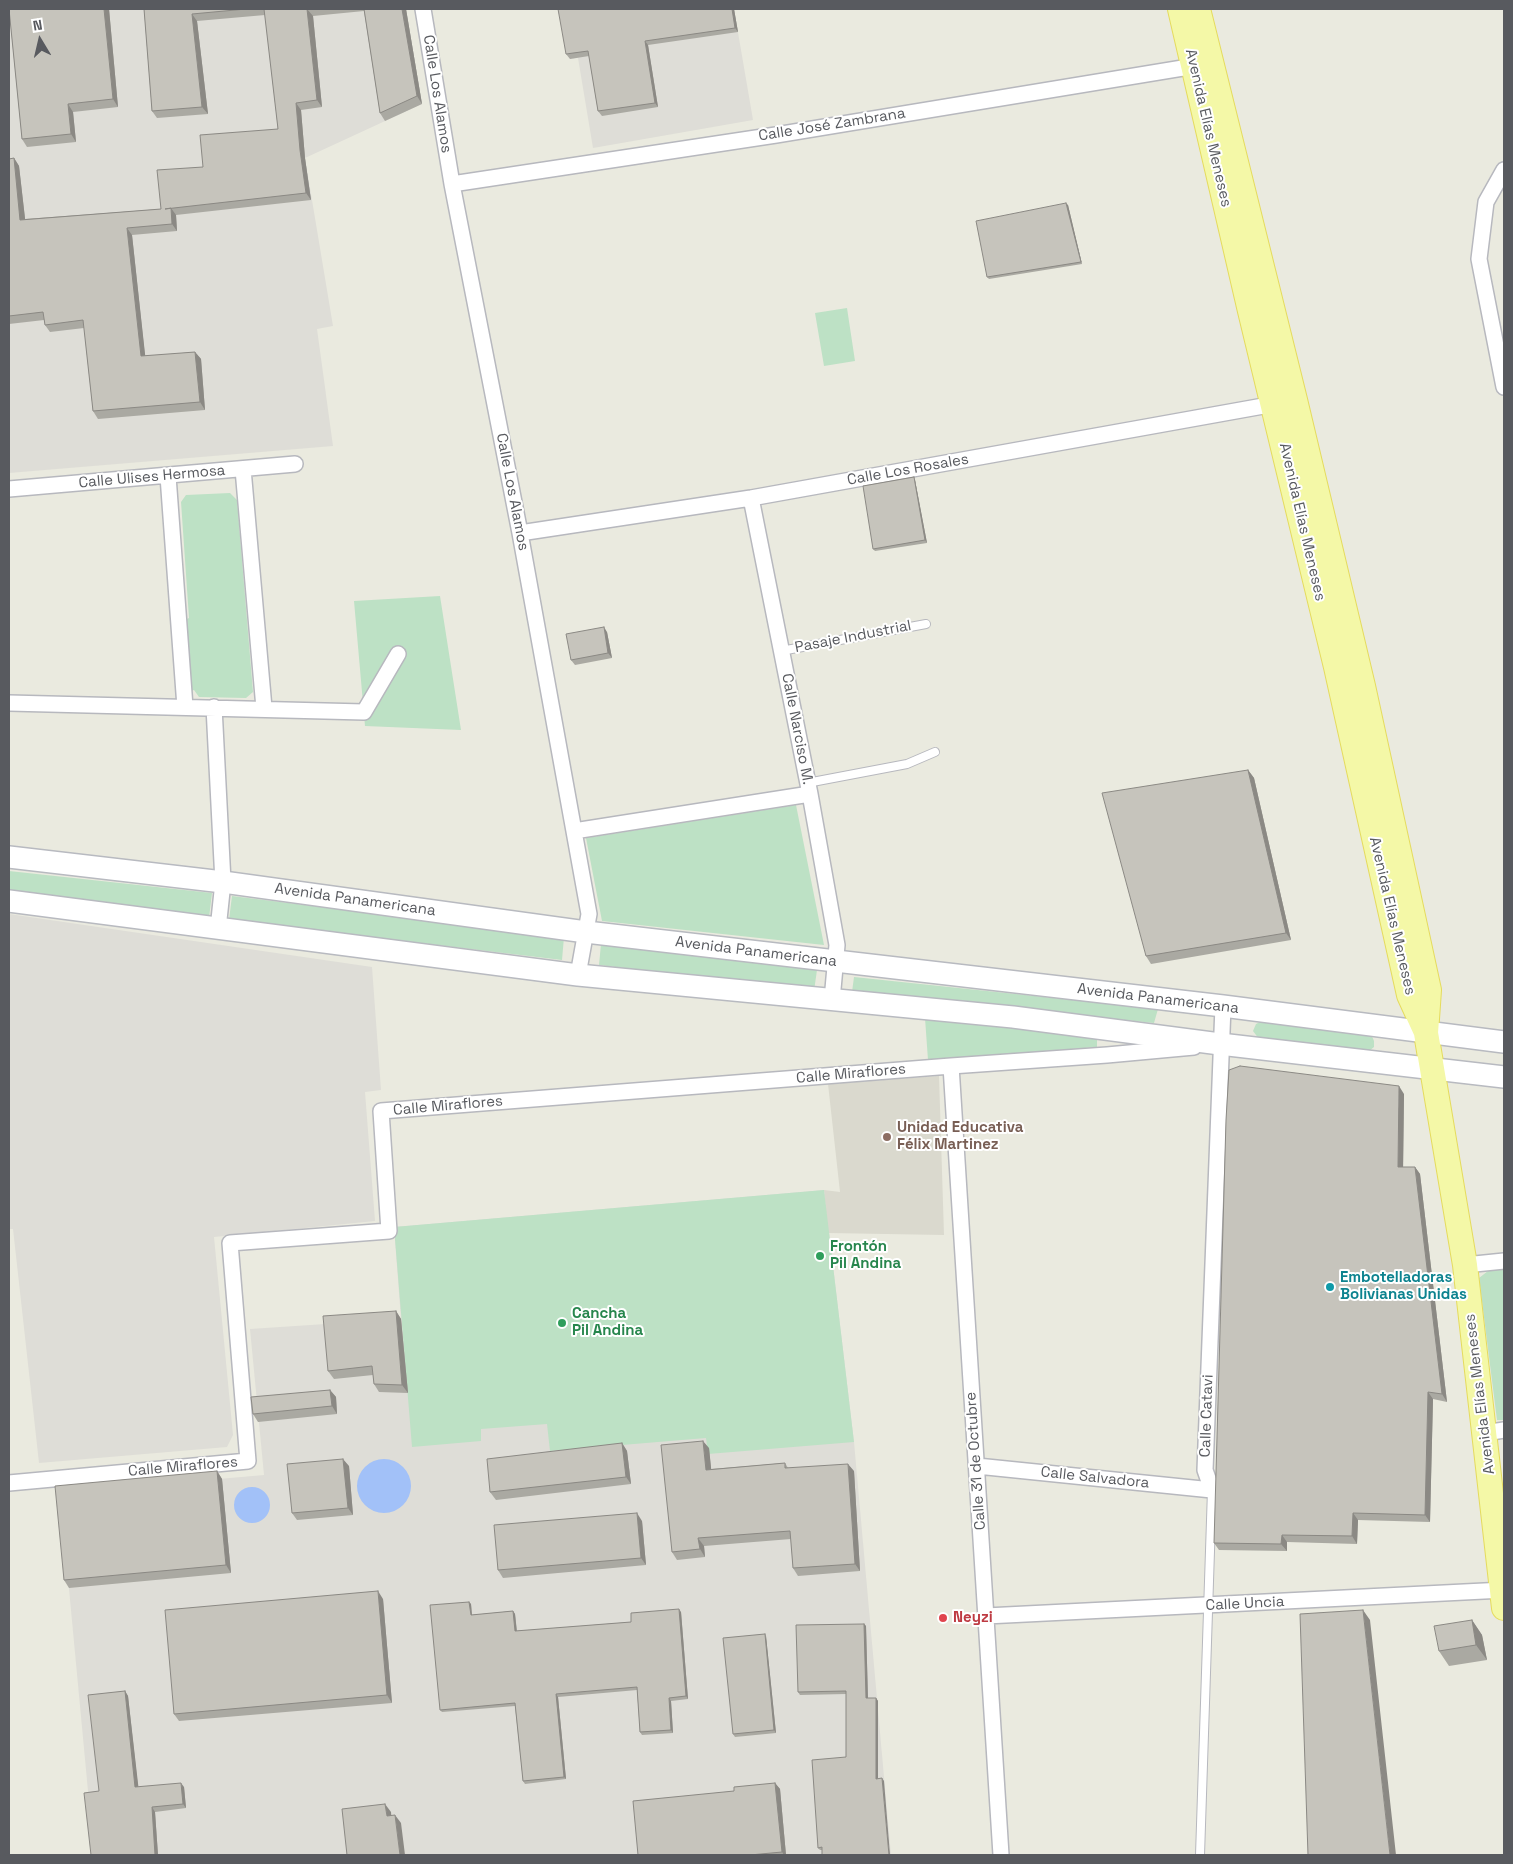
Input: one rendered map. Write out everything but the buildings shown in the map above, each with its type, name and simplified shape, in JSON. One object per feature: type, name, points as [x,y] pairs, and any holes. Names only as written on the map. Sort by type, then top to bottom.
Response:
[{"type":"main road","name":"Avenida Elías Meneses","points":[[1180,9],[1203,65]]},
{"type":"main road","name":"Avenida Elías Meneses","points":[[1198,9],[1203,65],[1260,309],[1284,402],[1336,667],[1409,995],[1426,1033],[1433,1069],[1464,1266],[1494,1432],[1504,1596]]},
{"type":"main road","name":"Avenida Panamericana","points":[[9,857],[223,882],[586,932],[1223,1006],[1504,1042]]},
{"type":"main road","points":[[9,901],[578,975],[1014,1017],[1220,1044],[1504,1077]]},
{"type":"street","name":"Calle Los Alamos","points":[[422,9],[452,184],[520,533],[589,914],[578,975]]},
{"type":"street","name":"Calle José Zambrana","points":[[452,184],[786,133],[1203,65]]},
{"type":"street","points":[[1504,170],[1486,202],[1479,259],[1504,387]]},
{"type":"street","name":"Calle Los Rosales","points":[[520,533],[751,498],[1284,402]]},
{"type":"street","name":"Calle Ulises Hermosa","points":[[9,489],[295,464]]},
{"type":"street","points":[[243,469],[264,708]]},
{"type":"street","points":[[168,476],[185,707]]},
{"type":"street","name":"Calle Narciso M.","points":[[751,498],[808,789],[836,945],[832,1000]]},
{"type":"street","points":[[9,703],[364,712],[398,654]]},
{"type":"street","points":[[214,708],[223,882],[218,929]]},
{"type":"street","points":[[574,831],[808,789]]},
{"type":"street","name":"Calle Catavi","points":[[1212,1490],[1205,1470],[1220,1044],[1223,1006]]},
{"type":"street","name":"Calle Miraflores","points":[[9,1483],[248,1461],[230,1243],[389,1231],[381,1112],[951,1066],[1107,1056],[1220,1044]]},
{"type":"street","name":"Calle 31 de Octubre","points":[[951,1066],[1000,1855]]},
{"type":"street","points":[[1464,1266],[1504,1261]]},
{"type":"street","name":"Calle Salvadora","points":[[977,1466],[1212,1490]]},
{"type":"street","name":"Calle Uncia","points":[[986,1616],[1504,1596]]},
{"type":"lane","name":"Pasaje Industrial","points":[[781,651],[926,624]]},
{"type":"lane","points":[[808,789],[907,764],[935,752]]},
{"type":"lane","name":"Calle Catavi","points":[[1200,1855],[1212,1490]]},
{"type":"shaded area","points":[[9,9],[406,9],[422,104],[305,158],[333,326],[317,329],[333,446],[9,473]]},
{"type":"shaded area","points":[[560,9],[734,9],[753,120],[593,148],[578,58],[570,59]]},
{"type":"shaded area","points":[[9,914],[372,967],[381,1090],[365,1092],[375,1221],[214,1237],[233,1435],[227,1447],[39,1463],[13,1229],[9,1229]]},
{"type":"shaded area","name":"Unidad Educativa Félix Martinez","points":[[939,1076],[944,1235],[828,1233],[824,1190],[840,1192],[828,1084]]},
{"type":"shaded area","points":[[824,1190],[854,1442],[891,1855],[94,1855],[60,1493],[264,1475],[250,1329],[401,1319],[394,1227]]},
{"type":"green space","points":[[847,308],[855,361],[824,366],[815,313]]},
{"type":"green space","points":[[230,493],[237,500],[253,692],[246,698],[199,697],[194,690],[191,691],[187,619],[189,618],[181,502],[186,495]]},
{"type":"green space","points":[[440,596],[461,730],[365,726],[354,601]]},
{"type":"green space","points":[[796,805],[824,945],[602,921],[586,838]]},
{"type":"green space","points":[[9,871],[212,893],[209,918],[9,891]]},
{"type":"green space","points":[[232,896],[564,937],[562,960],[229,920]]},
{"type":"green space","points":[[601,944],[817,970],[814,991],[599,965]]},
{"type":"green space","points":[[854,977],[1158,1009],[1154,1023],[852,992]]},
{"type":"green space","points":[[925,1018],[1097,1034],[1097,1047],[928,1060]]},
{"type":"green space","points":[[1262,1021],[1371,1034],[1374,1047],[1369,1051],[1259,1039],[1253,1031],[1256,1024]]},
{"type":"green space","points":[[824,1190],[854,1442],[708,1454],[706,1438],[550,1451],[547,1424],[481,1429],[481,1441],[412,1447],[394,1227]]},
{"type":"green space","points":[[1504,1269],[1504,1420],[1497,1420],[1479,1278],[1488,1271]]},
{"type":"water","points":[[384,1459],[394,1461],[403,1467],[409,1476],[411,1486],[409,1496],[403,1505],[394,1511],[384,1513],[374,1511],[365,1505],[359,1496],[357,1486],[359,1476],[365,1467],[374,1461]]},
{"type":"water","points":[[252,1487],[259,1488],[265,1492],[269,1498],[269,1512],[265,1518],[259,1522],[252,1523],[245,1522],[239,1518],[235,1512],[234,1505],[235,1498],[239,1492],[245,1488]]},
{"type":"place","name":"Unidad Educativa Félix Martinez","points":[[887,1137]]},
{"type":"place","name":"Frontón Pil Andina","points":[[820,1256]]},
{"type":"place","name":"Embotelladoras Bolivianas Unidas","points":[[1330,1287]]},
{"type":"place","name":"Cancha Pil Andina","points":[[562,1323]]},
{"type":"place","name":"Neyzi","points":[[943,1618]]}]
